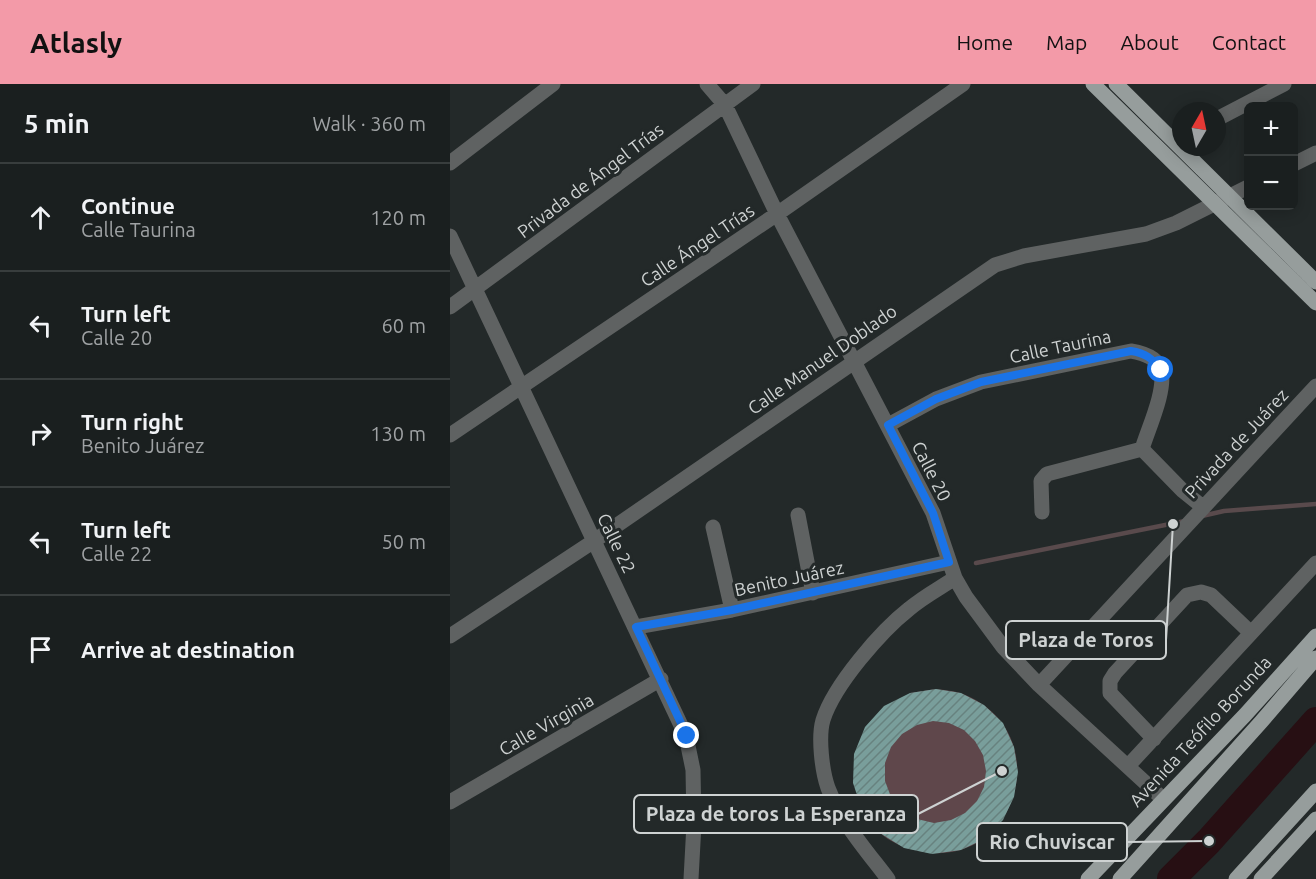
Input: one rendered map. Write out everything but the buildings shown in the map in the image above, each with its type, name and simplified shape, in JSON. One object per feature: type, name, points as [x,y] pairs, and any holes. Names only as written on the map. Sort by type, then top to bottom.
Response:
[{"type":"main road","points":[[1093,84],[1316,303]]},
{"type":"main road","points":[[1116,84],[1172,135]]},
{"type":"main road","points":[[1193,156],[1230,197],[1316,282]]},
{"type":"main road","name":"Avenida Teófilo Borunda","points":[[1088,879],[1245,715],[1316,636]]},
{"type":"main road","name":"Avenida Teófilo Borunda","points":[[1120,879],[1261,723],[1316,658]]},
{"type":"main road","points":[[1236,879],[1316,792]]},
{"type":"main road","points":[[1261,879],[1316,819]]},
{"type":"street","points":[[450,162],[553,84]]},
{"type":"street","name":"Calle 20","points":[[706,84],[724,105],[777,214],[933,513],[955,578],[977,614],[1003,647],[1039,685],[1163,799]]},
{"type":"street","name":"Privada de Ángel Trías","points":[[450,307],[753,84]]},
{"type":"street","name":"Calle Ángel Trías","points":[[450,435],[777,214],[963,84]]},
{"type":"street","points":[[1226,114],[1284,84]]},
{"type":"street","points":[[1160,150],[1172,143]]},
{"type":"street","points":[[1298,162],[1316,153]]},
{"type":"street","name":"Calle Manuel Doblado","points":[[450,636],[594,541],[995,265],[1024,256],[1146,234],[1216,205],[1244,189]]},
{"type":"street","name":"Calle 22","points":[[450,236],[687,736],[693,770],[694,824],[691,879]]},
{"type":"street","name":"Calle Taurina","points":[[888,425],[936,399],[981,382],[1131,351],[1144,353],[1153,359],[1161,370],[1161,388],[1142,449]]},
{"type":"street","name":"Privada de Juárez","points":[[1039,685],[1316,386]]},
{"type":"street","points":[[1042,512],[1041,482],[1047,474],[1142,449],[1183,491],[1203,507]]},
{"type":"street","points":[[798,515],[813,593]]},
{"type":"street","points":[[713,527],[732,610]]},
{"type":"street","name":"Benito Juárez","points":[[636,627],[732,610],[949,562]]},
{"type":"street","points":[[1128,766],[1316,563]]},
{"type":"street","points":[[888,879],[840,814],[827,785],[820,745],[823,721],[838,690],[874,644],[909,609],[955,578]]},
{"type":"street","points":[[1154,740],[1110,693],[1110,681],[1115,673],[1187,595],[1201,592],[1211,595],[1251,633]]},
{"type":"street","name":"Calle Virginia","points":[[450,802],[661,680]]},
{"type":"shaded area","points":[[936,689],[963,694],[993,713],[1010,738],[1017,766],[1014,795],[1001,821],[981,841],[953,852],[919,851],[898,844],[879,832],[862,810],[910,693]]},
{"type":"waterway","points":[[1202,516],[1224,511],[1316,504]]},
{"type":"waterway","points":[[976,563],[1185,521]]},
{"type":"waterway","points":[[1171,879],[1209,841],[1316,721]]},
{"type":"place","name":"Plaza de Toros","points":[[1173,524]]},
{"type":"place","name":"Plaza de toros La Esperanza","points":[[1002,771]]},
{"type":"place","name":"Rio Chuviscar","points":[[1209,841]]},
{"type":"route","points":[[687,736],[636,627],[732,610],[949,562],[933,513],[888,425],[936,399],[981,382],[1131,351],[1144,353],[1153,359],[1161,370]]}]
